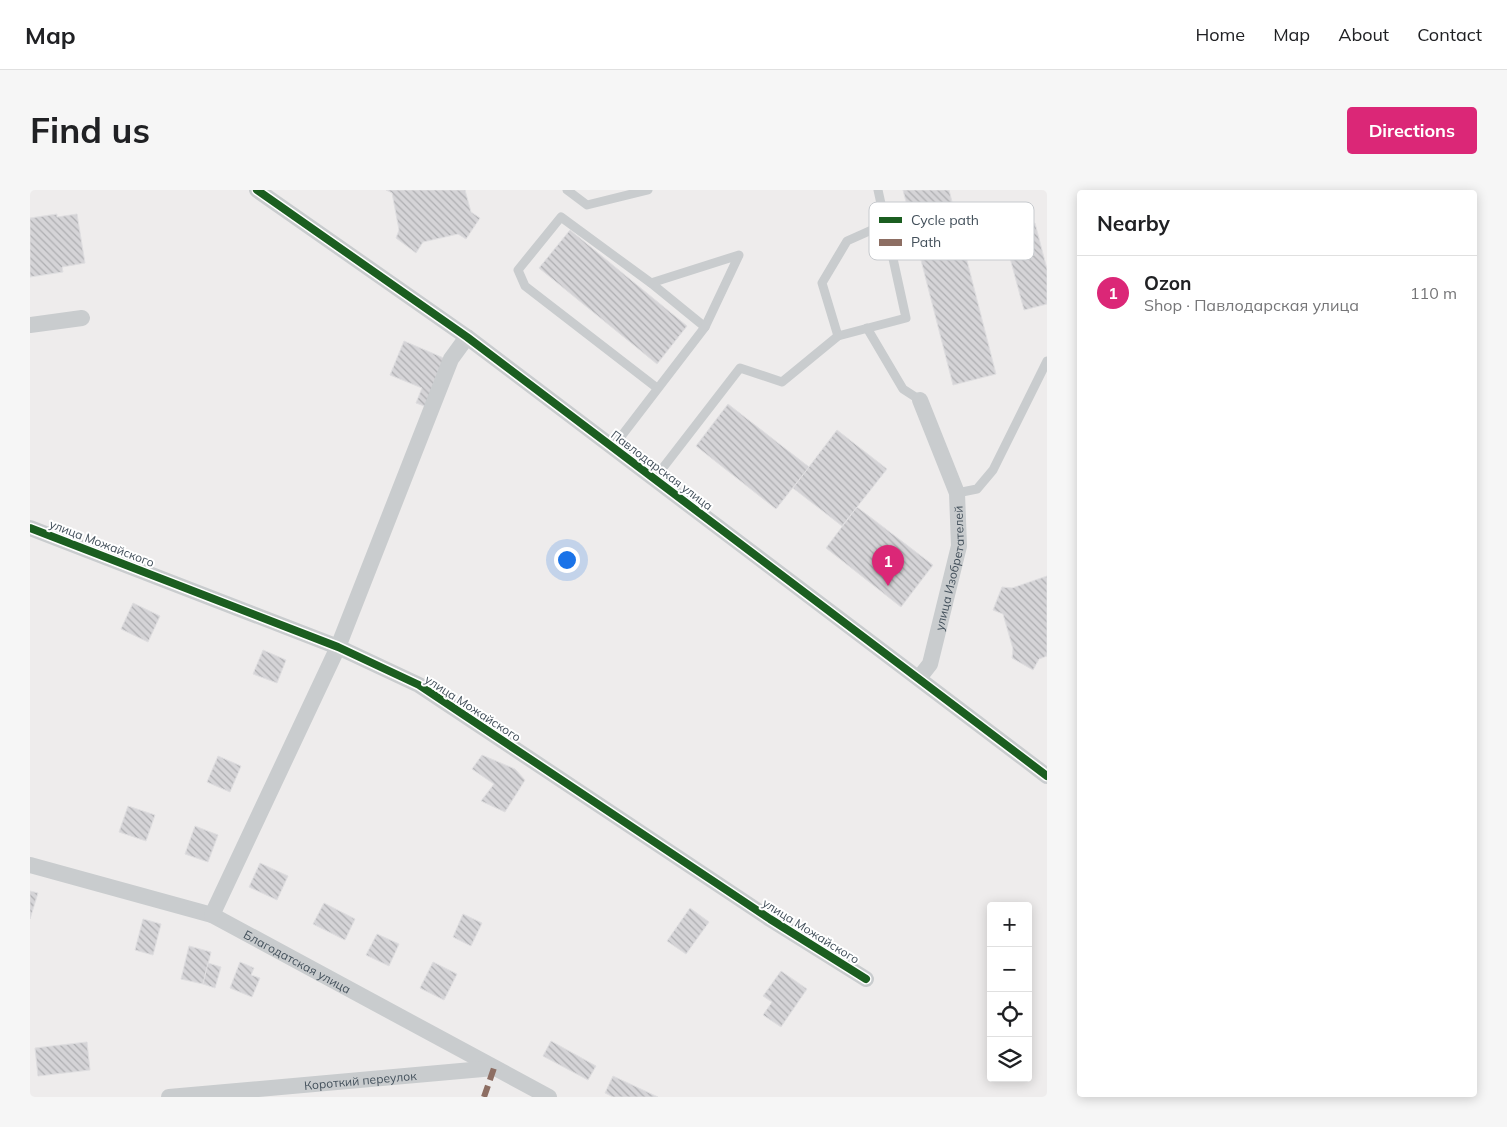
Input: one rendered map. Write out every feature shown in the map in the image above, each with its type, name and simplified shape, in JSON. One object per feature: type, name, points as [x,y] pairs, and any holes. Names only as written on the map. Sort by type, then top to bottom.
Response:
[{"type":"street","name":"Павлодарская улица","points":[[257,190],[467,337],[1047,776]]},
{"type":"street","points":[[30,325],[82,318]]},
{"type":"street","points":[[212,915],[338,648],[451,359],[467,337]]},
{"type":"street","name":"улица Изобретателей","points":[[919,678],[930,664],[959,546],[957,493],[920,400]]},
{"type":"street","name":"улица Можайского","points":[[30,528],[338,648],[419,685],[770,919],[866,979]]},
{"type":"street","name":"Благодатская улица","points":[[30,865],[212,915],[549,1097]]},
{"type":"street","name":"Короткий переулок","points":[[169,1097],[494,1068]]},
{"type":"lane","points":[[567,190],[587,205],[648,190]]},
{"type":"lane","points":[[657,388],[525,286],[518,270],[561,217],[651,283],[704,327]]},
{"type":"lane","points":[[838,336],[822,282],[847,241],[869,231]]},
{"type":"lane","points":[[613,447],[704,327],[739,255],[651,283]]},
{"type":"lane","points":[[655,478],[740,368],[782,382],[838,336],[906,318],[893,260]]},
{"type":"lane","points":[[867,328],[903,389],[920,400]]},
{"type":"lane","points":[[957,493],[977,489],[993,470],[1047,360]]},
{"type":"building","points":[[386,190],[465,190],[471,212],[480,218],[466,239],[458,234],[423,242],[416,253],[396,238],[399,230],[392,193]]},
{"type":"building","points":[[903,190],[949,190],[952,202],[906,202]]},
{"type":"building","points":[[57,214],[57,217],[77,214],[85,263],[62,267],[63,272],[30,277],[30,218]]},
{"type":"building","points":[[1034,223],[1047,269],[1047,304],[1024,310],[1011,260],[1034,260]]},
{"type":"building","points":[[570,230],[687,326],[657,364],[539,268]]},
{"type":"building","points":[[921,260],[967,260],[996,374],[953,385]]},
{"type":"building","points":[[404,341],[446,359],[427,407],[416,403],[422,388],[390,375]]},
{"type":"building","points":[[728,404],[809,467],[776,509],[696,446]]},
{"type":"building","points":[[837,430],[887,469],[842,526],[793,488]]},
{"type":"building","points":[[857,507],[933,565],[901,607],[826,548]]},
{"type":"building","points":[[1047,576],[1047,656],[1039,659],[1033,670],[1012,658],[1013,649],[1003,614],[993,610],[1002,587],[1012,588]]},
{"type":"building","points":[[133,603],[160,616],[148,642],[121,629]]},
{"type":"building","points":[[263,650],[286,660],[277,683],[253,674]]},
{"type":"building","points":[[482,755],[515,769],[525,780],[505,812],[481,801],[494,784],[472,769]]},
{"type":"building","points":[[218,756],[241,766],[230,792],[207,782]]},
{"type":"building","points":[[128,806],[155,815],[146,841],[119,832]]},
{"type":"building","points":[[195,826],[218,835],[208,862],[185,854]]},
{"type":"building","points":[[260,863],[288,876],[277,900],[249,887]]},
{"type":"building","points":[[30,891],[38,893],[30,919]]},
{"type":"building","points":[[324,903],[355,919],[345,940],[313,924]]},
{"type":"building","points":[[690,908],[709,922],[686,954],[667,941]]},
{"type":"building","points":[[463,914],[482,923],[471,946],[453,937]]},
{"type":"building","points":[[143,919],[161,924],[153,955],[135,950]]},
{"type":"building","points":[[377,934],[399,944],[389,966],[366,955]]},
{"type":"building","points":[[189,946],[211,952],[203,984],[181,979]]},
{"type":"building","points":[[240,962],[254,968],[251,975],[260,978],[252,997],[230,988]]},
{"type":"building","points":[[433,962],[457,974],[444,1000],[420,988]]},
{"type":"building","points":[[208,963],[221,967],[215,988],[203,984]]},
{"type":"building","points":[[781,971],[807,989],[781,1027],[763,1015],[772,1002],[763,996]]},
{"type":"building","points":[[551,1041],[596,1066],[588,1080],[543,1056]]},
{"type":"building","points":[[87,1042],[90,1070],[38,1076],[35,1048]]},
{"type":"building","points":[[613,1076],[658,1097],[613,1097],[605,1093]]},
{"type":"marked path","points":[[484,1097],[494,1068]]},
{"type":"cycle path","points":[[257,190],[467,337],[1047,776]]},
{"type":"cycle path","points":[[30,528],[338,647],[419,685],[770,919],[866,979]]},
{"type":"place","name":"Ozon","points":[[888,586]]}]
